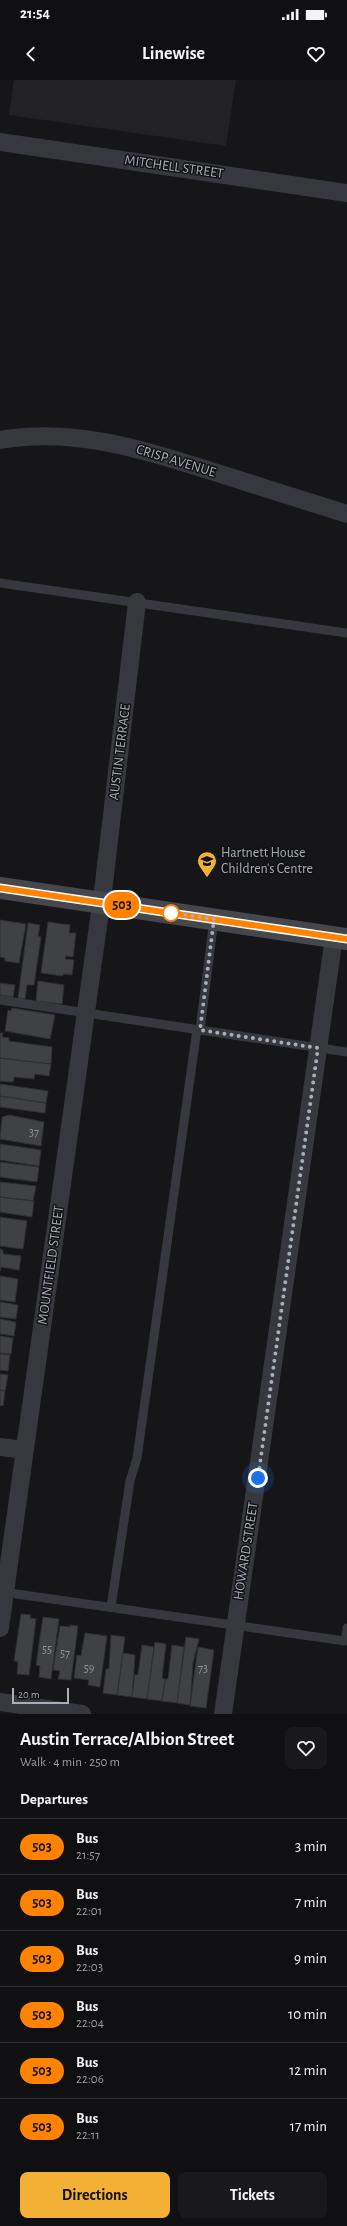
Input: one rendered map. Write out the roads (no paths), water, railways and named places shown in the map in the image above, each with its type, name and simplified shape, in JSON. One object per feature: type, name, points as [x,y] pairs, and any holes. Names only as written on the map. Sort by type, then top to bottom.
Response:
[{"type":"street","name":"MITCHELL STREET","points":[[0,142],[347,193]]},
{"type":"street","name":"CRISP AVENUE","points":[[0,440],[18,436],[59,435],[118,444],[347,514]]},
{"type":"street","name":"AUSTIN TERRACE","points":[[100,902],[137,602]]},
{"type":"street","points":[[0,888],[340,938]]},
{"type":"street","name":"MOUNTFIELD STREET","points":[[0,1628],[3,1591],[25,1450],[100,902]]},
{"type":"street","name":"HOWARD STREET","points":[[223,1714],[318,1048],[340,938]]},
{"type":"street","points":[[0,1447],[25,1450]]},
{"type":"street","points":[[0,1702],[78,1714]]},
{"type":"lane","points":[[0,582],[347,633]]},
{"type":"lane","points":[[111,1607],[130,1480],[137,1458],[214,919]]},
{"type":"lane","points":[[0,1000],[347,1052]]},
{"type":"lane","points":[[3,1591],[345,1641],[347,1628]]},
{"type":"place","name":"Hartnett House Children's Centre","points":[[207,878]]}]
